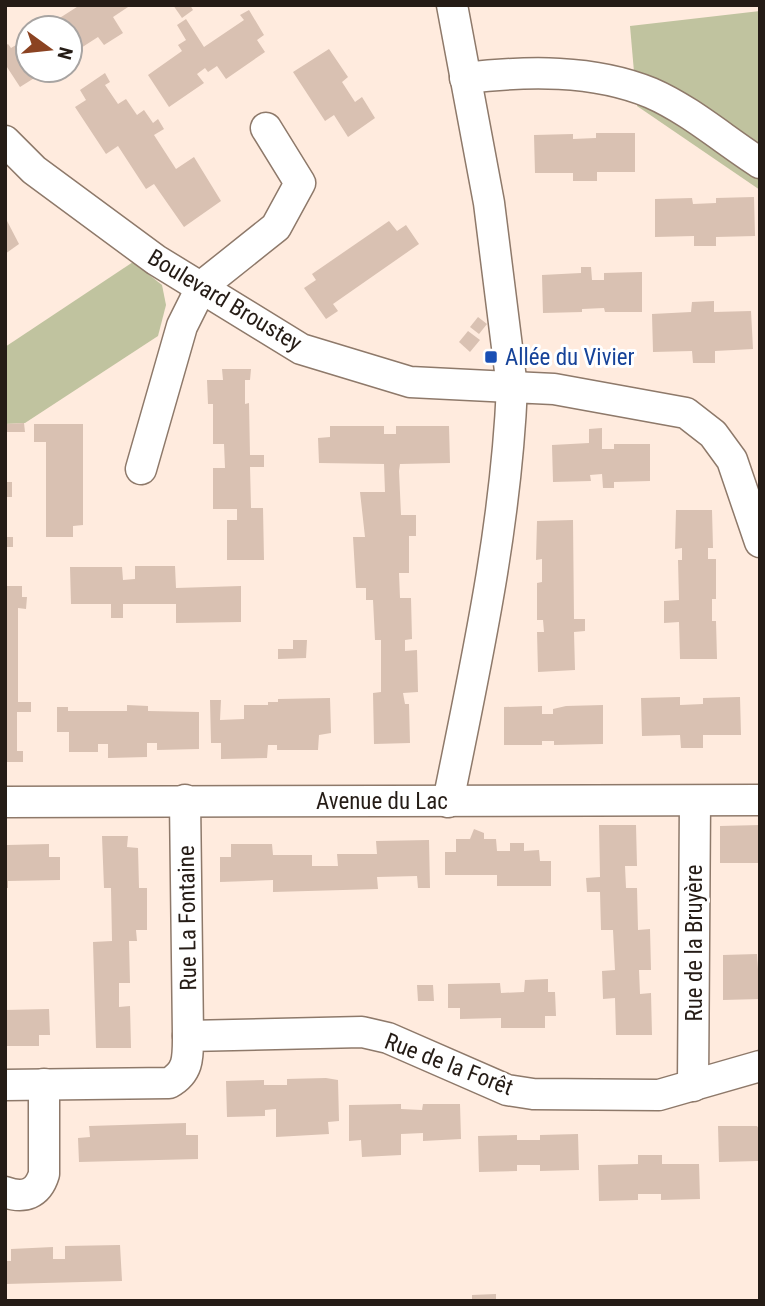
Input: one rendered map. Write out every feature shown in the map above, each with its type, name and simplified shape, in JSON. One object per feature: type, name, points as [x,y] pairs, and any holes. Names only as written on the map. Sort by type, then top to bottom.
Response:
[{"type":"street","points":[[448,802],[491,588],[509,466],[512,387],[489,203],[452,5]]},
{"type":"street","points":[[465,78],[543,73],[593,77],[627,85],[651,93],[683,111],[760,163]]},
{"type":"street","points":[[141,469],[182,326],[202,286],[276,227],[300,183],[266,128]]},
{"type":"street","name":"Boulevard Broustey","points":[[5,141],[34,170],[156,260],[301,349],[410,382],[554,389],[686,413],[713,434],[732,460],[760,542]]},
{"type":"street","name":"Rue La Fontaine","points":[[185,800],[188,1036]]},
{"type":"street","name":"Avenue du Lac","points":[[5,802],[760,800]]},
{"type":"street","name":"Rue de la Bruyère","points":[[693,1086],[695,801]]},
{"type":"street","name":"Rue de la Forêt","points":[[188,1036],[362,1032],[388,1038],[507,1090],[533,1094],[659,1095],[760,1066]]},
{"type":"street","points":[[5,1085],[169,1083],[179,1077],[187,1065],[188,1036]]},
{"type":"street","points":[[5,1192],[18,1196],[31,1194],[40,1186],[44,1174],[44,1084]]},
{"type":"green space","points":[[760,11],[760,190],[637,106],[630,26]]},
{"type":"green space","points":[[133,262],[162,285],[166,305],[158,336],[25,423],[5,424],[5,347]]},
{"type":"building","points":[[80,5],[131,5],[113,17],[123,33],[104,45],[98,37],[84,46],[84,14],[66,14]]},
{"type":"building","points":[[173,5],[190,5],[193,10],[182,18]]},
{"type":"building","points":[[249,10],[264,35],[257,40],[265,52],[226,79],[217,66],[208,72],[205,68],[197,74],[204,83],[169,107],[148,75],[182,51],[178,45],[186,40],[177,25],[186,19],[204,47],[244,20],[240,15]]},
{"type":"building","points":[[8,44],[11,48],[14,46],[14,78],[5,64],[5,46]]},
{"type":"building","points":[[329,49],[348,77],[342,82],[355,102],[362,97],[375,118],[348,137],[334,115],[325,121],[293,72]]},
{"type":"building","points":[[105,73],[110,82],[105,85],[118,104],[126,99],[137,115],[144,110],[153,123],[158,119],[164,129],[154,135],[176,169],[194,157],[221,201],[184,227],[154,184],[146,189],[118,146],[106,154],[75,107],[86,100],[80,90]]},
{"type":"building","points":[[596,133],[635,133],[635,172],[597,172],[597,181],[573,181],[573,173],[535,173],[534,135],[573,134],[573,139],[596,138]]},
{"type":"building","points":[[754,197],[755,236],[716,237],[716,246],[694,246],[694,236],[655,237],[655,199],[692,198],[693,204],[716,203],[716,198]]},
{"type":"building","points":[[5,217],[19,244],[5,254]]},
{"type":"building","points":[[389,221],[397,231],[406,225],[419,244],[333,304],[338,311],[326,319],[304,288],[316,280],[312,274]]},
{"type":"building","points":[[581,267],[591,267],[592,280],[604,280],[604,273],[642,272],[642,312],[605,312],[604,308],[582,309],[582,312],[543,313],[542,275],[581,273]]},
{"type":"building","points":[[714,301],[714,312],[751,311],[753,349],[715,351],[715,363],[693,363],[692,351],[653,352],[652,314],[691,312],[692,302]]},
{"type":"building","points":[[478,317],[487,324],[479,334],[470,327]]},
{"type":"building","points":[[468,331],[480,340],[470,352],[459,342]]},
{"type":"building","points":[[222,369],[251,369],[250,380],[245,380],[245,404],[249,403],[250,455],[264,455],[264,467],[250,467],[251,508],[263,508],[264,560],[227,560],[227,520],[237,520],[237,509],[213,509],[213,468],[225,468],[224,444],[213,444],[213,404],[208,404],[207,380],[223,380]]},
{"type":"building","points":[[24,423],[25,432],[6,432],[6,424]]},
{"type":"building","points":[[34,424],[83,424],[83,525],[73,526],[73,537],[46,537],[46,442],[34,442]]},
{"type":"building","points":[[330,426],[384,426],[384,434],[396,434],[396,426],[449,426],[450,463],[400,464],[399,471],[401,515],[416,515],[416,536],[409,536],[409,573],[399,573],[400,598],[411,598],[412,639],[405,640],[405,651],[417,650],[418,692],[403,693],[405,704],[409,704],[410,743],[374,744],[373,693],[381,692],[381,640],[375,640],[373,600],[366,600],[366,588],[356,588],[353,537],[365,537],[360,492],[385,492],[384,464],[319,463],[318,438],[330,437]]},
{"type":"building","points":[[602,428],[602,449],[614,449],[614,444],[650,444],[650,481],[614,482],[614,488],[603,488],[602,474],[590,475],[591,481],[553,482],[552,445],[589,443],[589,429]]},
{"type":"building","points":[[5,482],[12,482],[12,497],[5,497]]},
{"type":"building","points":[[676,510],[712,510],[713,548],[708,548],[708,559],[716,559],[716,599],[712,599],[712,621],[716,621],[717,659],[680,659],[679,622],[664,623],[664,601],[679,600],[678,560],[682,560],[682,548],[675,549]]},
{"type":"building","points":[[573,520],[574,619],[585,619],[585,631],[574,632],[575,670],[538,672],[537,632],[544,632],[543,620],[537,620],[537,583],[542,582],[542,559],[536,560],[537,521]]},
{"type":"building","points":[[5,537],[13,537],[13,547],[5,547]]},
{"type":"building","points":[[135,566],[175,566],[176,588],[241,586],[241,622],[176,623],[176,604],[123,604],[123,618],[111,618],[111,604],[71,604],[70,567],[122,567],[123,580],[135,579]]},
{"type":"building","points":[[5,586],[22,586],[22,597],[27,597],[26,609],[18,608],[18,702],[31,702],[31,712],[17,712],[17,751],[23,751],[23,762],[5,762]]},
{"type":"building","points":[[293,640],[307,640],[306,658],[278,659],[278,649],[293,649]]},
{"type":"building","points":[[680,697],[680,705],[703,704],[703,698],[740,697],[741,735],[703,735],[703,748],[681,748],[680,735],[642,736],[641,698]]},
{"type":"building","points":[[330,698],[331,733],[319,735],[318,750],[277,750],[277,745],[268,745],[267,758],[221,759],[221,743],[211,743],[210,700],[221,700],[220,720],[244,719],[244,705],[268,705],[268,702],[278,702],[278,699]]},
{"type":"building","points":[[127,705],[148,706],[148,711],[199,712],[199,749],[157,750],[157,743],[147,743],[147,757],[108,758],[108,744],[98,744],[98,752],[69,752],[69,732],[57,732],[57,707],[68,707],[68,711],[127,711]]},
{"type":"building","points":[[603,705],[603,744],[554,745],[554,741],[542,741],[542,745],[504,745],[504,707],[542,706],[542,714],[553,714],[553,709],[566,706]]},
{"type":"building","points":[[599,825],[636,825],[637,866],[625,866],[626,888],[637,888],[638,930],[650,929],[651,970],[639,970],[640,994],[651,993],[652,1035],[616,1035],[615,998],[603,999],[602,971],[615,970],[613,930],[601,930],[600,892],[587,892],[586,878],[600,877]]},
{"type":"building","points":[[760,825],[760,863],[720,863],[720,826]]},
{"type":"building","points":[[474,829],[484,833],[484,839],[496,839],[497,851],[510,851],[510,843],[524,843],[524,851],[539,850],[540,861],[551,861],[551,886],[497,886],[497,875],[445,875],[445,852],[456,852],[456,839],[470,839]]},
{"type":"building","points":[[102,836],[128,836],[127,847],[138,848],[139,888],[147,888],[147,930],[136,930],[137,941],[129,941],[130,983],[119,983],[119,1007],[130,1006],[131,1048],[96,1048],[93,942],[112,941],[111,888],[104,888]]},
{"type":"building","points":[[429,840],[430,888],[418,888],[417,876],[377,877],[378,889],[273,892],[273,880],[220,882],[220,857],[231,857],[231,844],[272,844],[273,855],[312,855],[312,866],[338,866],[337,854],[377,854],[376,841]]},
{"type":"building","points":[[49,844],[49,857],[60,857],[60,880],[8,881],[8,888],[5,888],[7,845]]},
{"type":"building","points":[[757,954],[760,999],[723,1000],[723,955]]},
{"type":"building","points":[[548,979],[548,992],[555,992],[556,1016],[545,1016],[545,1028],[501,1028],[501,1018],[460,1019],[460,1008],[448,1008],[448,984],[500,983],[501,993],[524,992],[525,980]]},
{"type":"building","points":[[417,985],[433,985],[434,1001],[418,1001]]},
{"type":"building","points":[[49,1009],[50,1035],[39,1035],[39,1046],[5,1046],[5,1010]]},
{"type":"building","points":[[287,1079],[338,1080],[339,1121],[328,1122],[329,1134],[276,1137],[276,1109],[265,1110],[265,1116],[227,1117],[226,1081],[264,1080],[264,1085],[287,1085]]},
{"type":"building","points":[[401,1104],[401,1109],[422,1110],[423,1104],[460,1104],[461,1139],[423,1141],[423,1133],[401,1134],[401,1155],[362,1157],[361,1140],[349,1141],[349,1105]]},
{"type":"building","points":[[186,1123],[186,1135],[198,1135],[198,1159],[79,1162],[78,1138],[90,1137],[89,1126]]},
{"type":"building","points":[[718,1126],[757,1126],[760,1131],[758,1161],[719,1162]]},
{"type":"building","points":[[578,1134],[579,1170],[540,1171],[540,1165],[517,1165],[517,1171],[479,1172],[478,1136],[517,1135],[517,1140],[540,1140],[540,1135]]},
{"type":"building","points":[[638,1155],[662,1155],[662,1164],[699,1164],[700,1199],[661,1200],[661,1194],[638,1194],[638,1200],[599,1201],[598,1165],[638,1164]]},
{"type":"building","points":[[120,1245],[122,1281],[5,1284],[5,1261],[11,1261],[11,1249],[53,1247],[53,1259],[65,1259],[65,1246]]},
{"type":"building","points":[[496,1294],[496,1301],[472,1301],[472,1295]]},
{"type":"place","name":"Allée du Vivier","points":[[491,357]]}]
